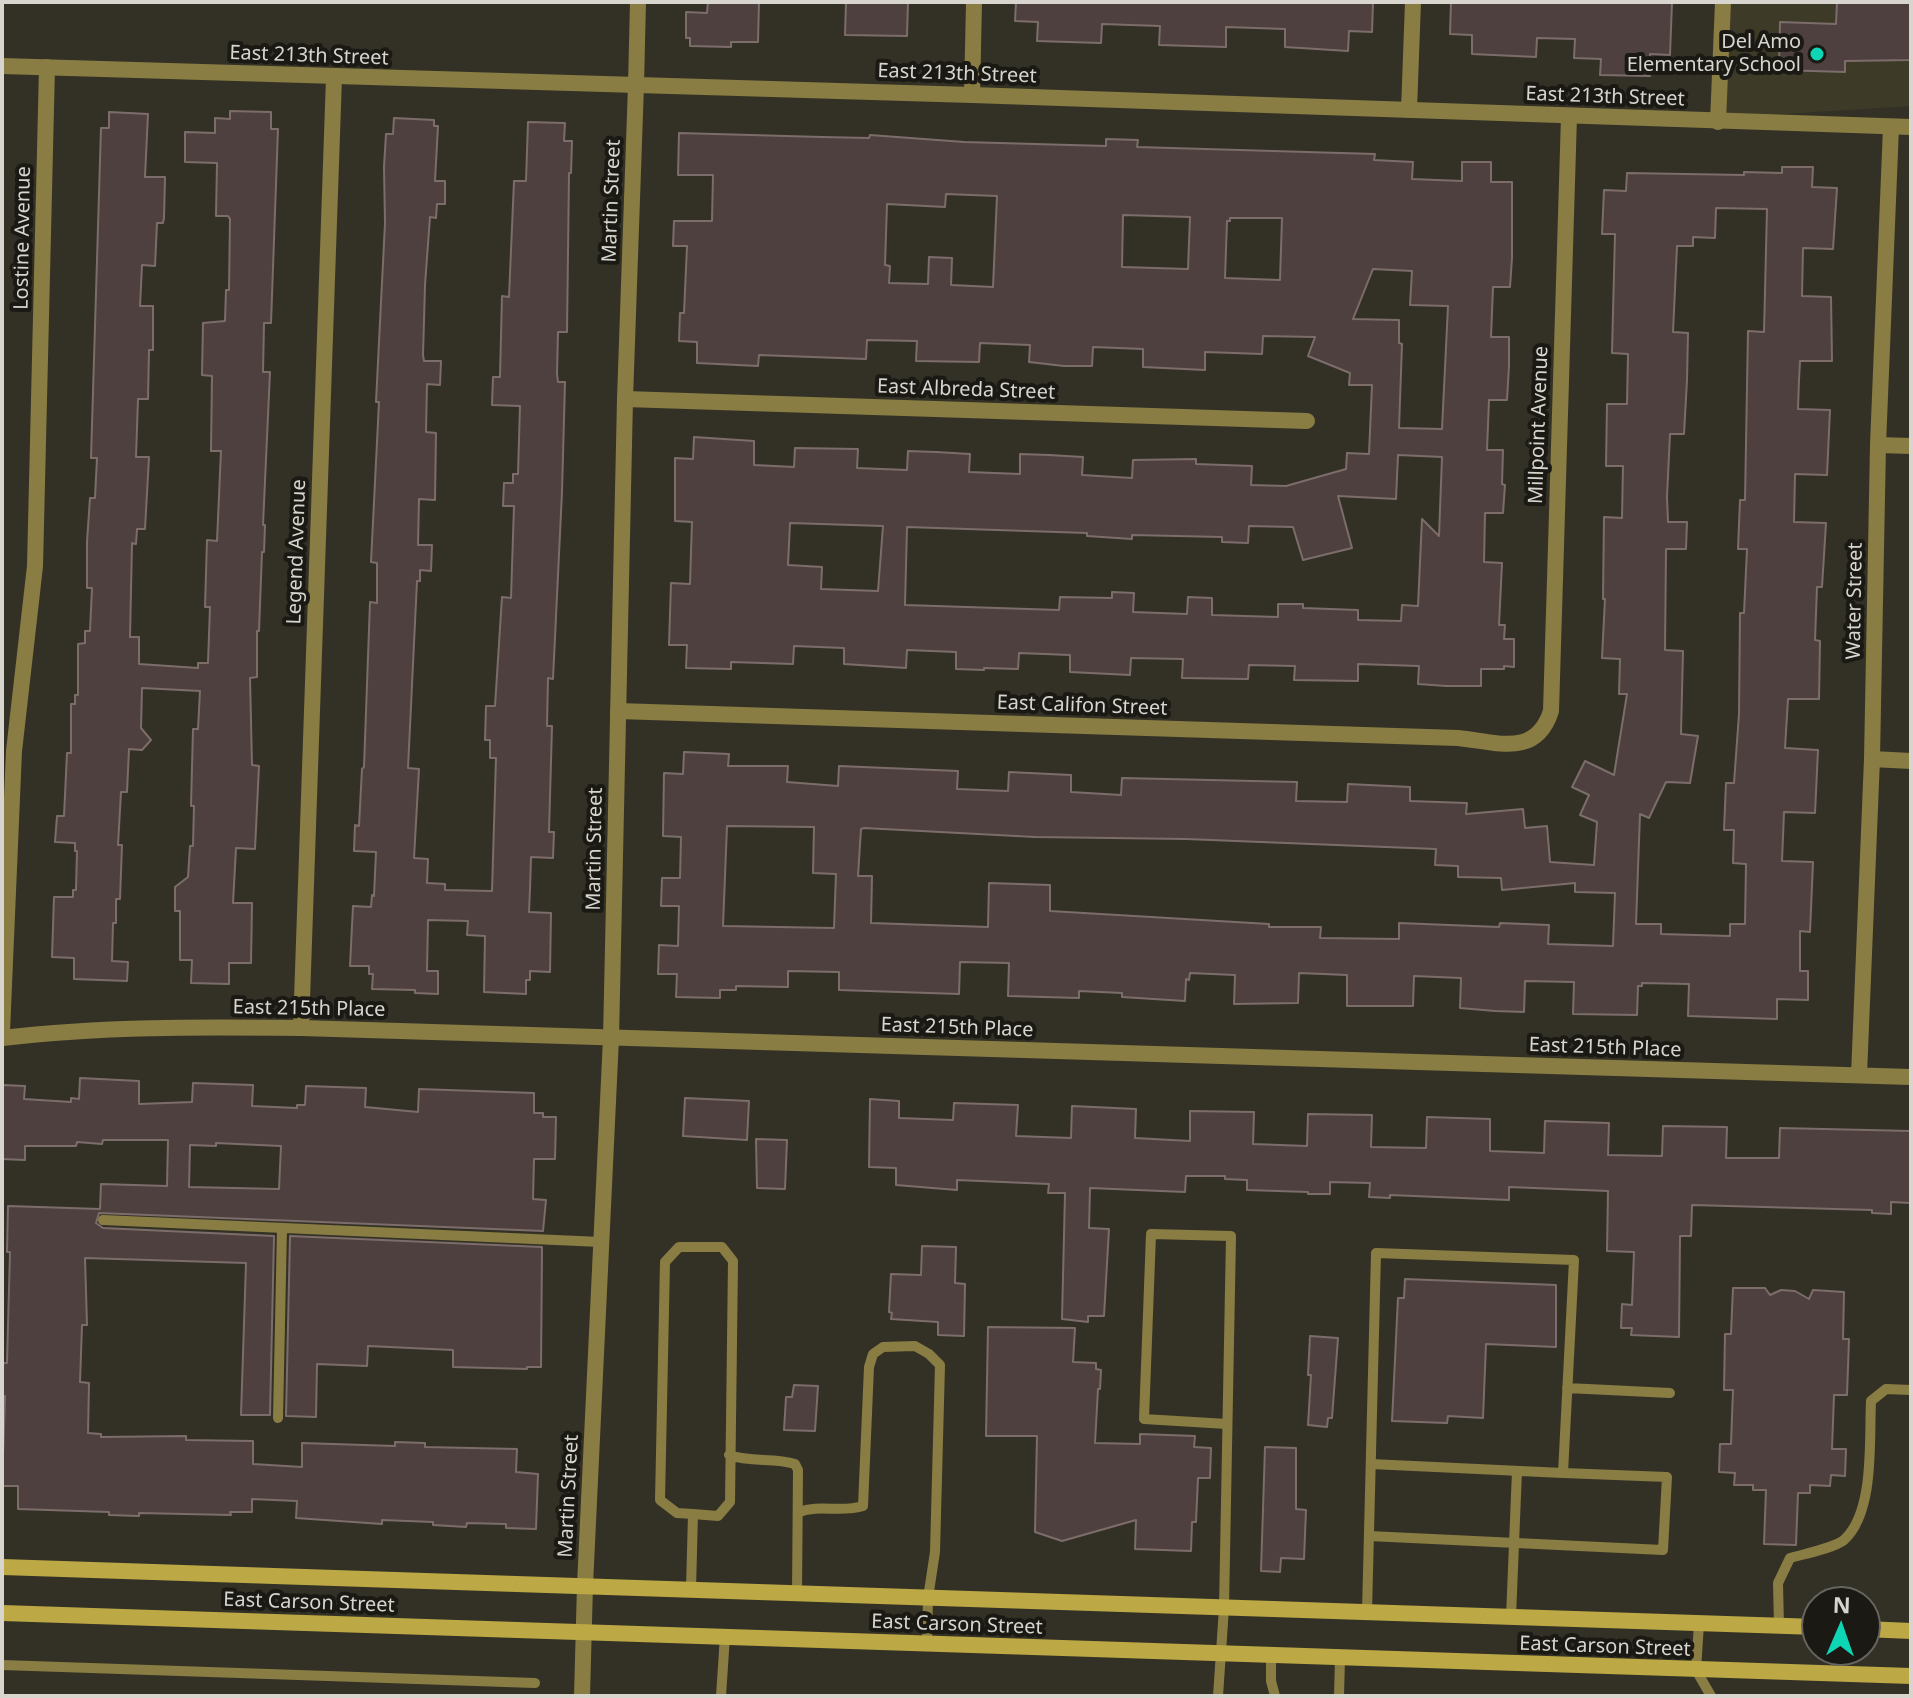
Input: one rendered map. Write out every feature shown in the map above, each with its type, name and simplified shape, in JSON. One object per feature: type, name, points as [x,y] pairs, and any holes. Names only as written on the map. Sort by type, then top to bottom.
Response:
[{"type":"main road","name":"East Carson Street","points":[[2,1567],[1801,1627]]},
{"type":"main road","name":"East Carson Street","points":[[2,1613],[1911,1676]]},
{"type":"main road","points":[[1881,1630],[1911,1631]]},
{"type":"street","name":"Martin Street","points":[[582,1696],[611,1038],[625,399],[638,2]]},
{"type":"street","points":[[972,95],[974,2]]},
{"type":"street","points":[[1409,110],[1413,2]]},
{"type":"street","points":[[1718,122],[1723,2]]},
{"type":"street","name":"East 213th Street","points":[[2,66],[1911,127]]},
{"type":"street","name":"Lostine Avenue","points":[[2,1035],[14,751],[35,566],[47,67]]},
{"type":"street","name":"Legend Avenue","points":[[301,1028],[334,77]]},
{"type":"street","name":"Millpoint Avenue","points":[[1542,733],[1551,711],[1552,691],[1569,116]]},
{"type":"street","name":"Water Street","points":[[1859,1075],[1891,127]]},
{"type":"street","name":"East Albreda Street","points":[[625,399],[1307,421]]},
{"type":"street","points":[[1878,445],[1911,446]]},
{"type":"street","name":"East Califon Street","points":[[618,711],[1458,738],[1514,744],[1530,741],[1542,733]]},
{"type":"street","points":[[1872,759],[1911,761]]},
{"type":"street","name":"East 215th Place","points":[[2,1035],[155,1026],[301,1028],[1911,1077]]},
{"type":"lane","points":[[103,1220],[601,1242]]},
{"type":"lane","points":[[278,1418],[282,1228]]},
{"type":"lane","points":[[1218,1696],[1224,1608],[1231,1236],[1151,1234],[1144,1419],[1227,1424]]},
{"type":"lane","points":[[679,1247],[722,1247],[733,1261],[730,1502],[718,1516],[693,1514],[677,1513],[660,1500],[665,1262],[679,1247]]},
{"type":"lane","points":[[1367,1612],[1376,1253],[1574,1260],[1563,1473]]},
{"type":"lane","points":[[799,1512],[807,1509],[853,1510],[863,1506],[869,1367],[873,1354],[883,1347],[915,1346],[929,1354],[940,1365],[935,1552],[928,1598],[927,1644]]},
{"type":"lane","points":[[1567,1388],[1670,1393]]},
{"type":"lane","points":[[1779,1626],[1778,1583],[1790,1558],[1842,1542],[1858,1522],[1866,1497],[1871,1401],[1886,1389],[1911,1390]]},
{"type":"lane","points":[[729,1455],[742,1460],[787,1462],[795,1464],[798,1470],[797,1593]]},
{"type":"lane","points":[[1369,1536],[1663,1550],[1667,1477],[1371,1464]]},
{"type":"lane","points":[[1511,1617],[1517,1471]]},
{"type":"lane","points":[[691,1589],[693,1514]]},
{"type":"lane","points":[[1699,1624],[1696,1670],[1711,1696]]},
{"type":"lane","points":[[721,1696],[725,1636]]},
{"type":"lane","points":[[1271,1656],[1271,1681],[1275,1696]]},
{"type":"lane","points":[[1339,1696],[1340,1658]]},
{"type":"lane","points":[[2,1665],[535,1683]]},
{"type":"shaded area","name":"Del Amo Elementary School","points":[[1726,2],[1911,2],[1911,106],[1721,118]]},
{"type":"building","points":[[708,2],[759,2],[758,42],[731,42],[731,47],[690,46],[690,38],[686,38],[686,12],[707,13]]},
{"type":"building","points":[[846,2],[908,2],[907,36],[845,35]]},
{"type":"building","points":[[1016,2],[1373,2],[1372,32],[1349,31],[1348,51],[1285,47],[1285,29],[1226,27],[1226,47],[1159,45],[1160,26],[1102,24],[1101,43],[1037,41],[1038,22],[1015,21]]},
{"type":"building","points":[[1451,2],[1672,2],[1670,55],[1650,54],[1650,76],[1600,75],[1601,59],[1574,58],[1575,39],[1537,38],[1536,57],[1472,54],[1472,35],[1450,34]]},
{"type":"building","points":[[1837,2],[1911,2],[1911,60],[1845,61],[1845,72],[1779,70],[1780,22],[1836,24]]},
{"type":"building","points":[[230,111],[271,112],[271,129],[278,129],[271,323],[264,323],[263,372],[270,372],[264,552],[257,631],[257,677],[250,678],[252,765],[259,766],[255,849],[236,848],[233,903],[252,903],[251,963],[229,963],[229,984],[191,983],[192,960],[180,960],[180,911],[175,911],[175,887],[188,877],[190,846],[193,846],[193,729],[198,729],[200,691],[142,688],[141,728],[151,740],[142,750],[129,749],[127,792],[121,792],[118,845],[122,845],[120,899],[116,899],[116,923],[113,923],[112,961],[128,962],[127,981],[74,979],[74,958],[52,957],[54,897],[73,897],[77,851],[75,843],[55,842],[57,816],[64,816],[67,753],[71,753],[71,704],[75,704],[75,695],[78,695],[78,644],[85,643],[85,631],[90,631],[92,588],[87,588],[87,542],[90,498],[95,498],[97,458],[91,458],[101,128],[109,128],[109,112],[148,114],[145,177],[165,177],[164,218],[163,223],[157,223],[155,266],[142,265],[140,306],[153,306],[153,350],[149,350],[148,399],[138,399],[136,457],[149,457],[145,529],[137,529],[136,544],[132,543],[130,637],[139,637],[139,664],[198,668],[198,663],[208,663],[210,607],[205,607],[207,540],[217,541],[221,451],[211,451],[212,376],[202,375],[203,323],[225,321],[226,290],[229,290],[230,219],[228,216],[216,216],[217,163],[185,162],[185,132],[215,133],[215,118],[230,119]]},
{"type":"building","points":[[394,118],[434,120],[434,126],[438,126],[435,181],[445,181],[445,204],[437,204],[436,218],[430,217],[425,285],[424,361],[441,361],[440,385],[427,384],[426,432],[436,433],[435,500],[419,499],[418,545],[432,545],[431,571],[420,570],[420,581],[417,581],[408,768],[419,769],[414,858],[428,859],[427,883],[445,884],[445,890],[492,891],[496,758],[490,758],[490,740],[485,740],[486,706],[495,706],[502,597],[511,598],[514,506],[503,506],[504,483],[513,483],[513,474],[518,474],[520,406],[492,405],[493,377],[500,377],[502,296],[509,297],[514,181],[526,181],[528,122],[565,123],[564,141],[572,141],[567,332],[558,332],[558,382],[565,382],[562,492],[553,679],[548,678],[547,726],[552,726],[549,832],[554,832],[553,858],[531,857],[529,912],[551,913],[550,972],[530,971],[526,994],[484,992],[485,936],[467,935],[468,921],[428,920],[427,971],[438,971],[438,994],[372,989],[373,974],[369,974],[369,966],[350,966],[353,906],[371,907],[374,896],[376,852],[354,851],[364,767],[370,602],[377,603],[377,563],[371,562],[385,223],[384,167],[386,134],[393,134]]},
{"type":"building","points":[[679,133],[869,138],[870,135],[964,142],[1106,146],[1106,139],[1138,140],[1137,147],[1375,154],[1374,160],[1413,162],[1412,179],[1462,181],[1462,162],[1491,162],[1491,182],[1512,182],[1512,258],[1510,287],[1493,287],[1491,337],[1509,337],[1509,366],[1507,400],[1489,400],[1487,450],[1503,450],[1502,484],[1505,485],[1503,513],[1485,513],[1484,562],[1502,563],[1499,625],[1505,625],[1504,639],[1514,639],[1514,667],[1481,669],[1481,686],[1446,686],[1418,684],[1419,666],[1358,664],[1358,681],[1294,680],[1295,666],[1249,665],[1248,679],[1182,678],[1183,659],[1131,658],[1130,675],[1070,672],[1070,655],[1019,653],[1018,669],[956,669],[956,652],[907,650],[906,668],[844,664],[844,648],[794,646],[793,664],[731,662],[731,669],[686,668],[687,645],[669,645],[671,583],[690,584],[692,522],[675,521],[675,458],[693,459],[694,437],[754,441],[754,465],[794,467],[795,448],[858,449],[857,468],[907,470],[908,451],[936,452],[970,454],[969,472],[1020,474],[1020,454],[1083,457],[1082,475],[1132,478],[1133,460],[1196,459],[1196,464],[1252,466],[1251,485],[1286,486],[1346,469],[1347,453],[1369,454],[1372,385],[1349,385],[1350,373],[1308,356],[1315,337],[1263,336],[1262,354],[1205,352],[1205,370],[1143,367],[1143,349],[1093,347],[1092,366],[1064,366],[1029,362],[1030,345],[980,343],[979,362],[916,361],[917,341],[867,340],[866,359],[759,355],[758,366],[697,363],[697,342],[679,341],[680,313],[684,313],[687,246],[673,246],[674,221],[712,221],[713,175],[678,175]],"holes":[[[946,194],[997,196],[993,287],[951,285],[952,258],[929,257],[928,284],[889,283],[890,266],[885,265],[887,204],[945,207]],[[1123,215],[1190,217],[1188,269],[1122,267]],[[1230,218],[1282,218],[1280,280],[1225,278],[1227,221]],[[1373,269],[1412,271],[1410,305],[1448,306],[1442,429],[1399,428],[1402,344],[1399,343],[1399,320],[1353,319]],[[1398,455],[1442,457],[1439,536],[1422,519],[1418,606],[1402,605],[1401,621],[1358,620],[1358,610],[1303,608],[1303,604],[1278,604],[1278,617],[1212,615],[1212,598],[1188,597],[1187,614],[1133,612],[1134,593],[1112,592],[1112,598],[1060,597],[1059,610],[905,605],[907,527],[1087,533],[1087,536],[1132,539],[1132,535],[1222,537],[1222,542],[1248,543],[1249,526],[1293,527],[1303,560],[1352,548],[1338,496],[1396,499]],[[790,523],[883,526],[878,591],[821,589],[822,567],[788,565]]]},
{"type":"building","points":[[1782,167],[1813,167],[1812,187],[1837,188],[1833,249],[1803,248],[1802,296],[1831,297],[1832,361],[1800,361],[1798,409],[1830,410],[1827,475],[1795,474],[1794,522],[1826,523],[1822,587],[1817,587],[1815,640],[1820,641],[1819,699],[1788,699],[1785,748],[1818,750],[1815,813],[1784,812],[1782,861],[1813,862],[1810,932],[1800,931],[1800,971],[1808,971],[1808,1000],[1777,999],[1777,1019],[1688,1016],[1689,984],[1642,983],[1638,986],[1637,1015],[1573,1014],[1574,982],[1525,981],[1524,1012],[1495,1011],[1460,1008],[1461,978],[1414,976],[1413,1006],[1347,1006],[1347,975],[1299,973],[1298,1003],[1234,1004],[1235,975],[1190,973],[1189,980],[1186,979],[1185,1001],[1079,991],[1079,998],[1008,996],[1009,963],[960,962],[959,994],[839,990],[839,972],[788,971],[788,987],[736,986],[736,990],[720,990],[720,998],[676,997],[677,974],[658,974],[659,945],[678,946],[679,906],[661,906],[662,878],[680,878],[681,837],[663,836],[664,773],[683,774],[684,752],[729,754],[728,766],[788,766],[787,782],[838,786],[839,766],[958,771],[957,789],[1008,791],[1009,772],[1071,775],[1071,792],[1121,795],[1122,778],[1297,782],[1296,801],[1347,802],[1348,784],[1410,787],[1410,801],[1467,803],[1466,814],[1523,809],[1525,828],[1547,826],[1550,862],[1594,865],[1597,822],[1580,815],[1589,795],[1572,787],[1585,761],[1614,775],[1627,694],[1619,694],[1620,659],[1602,658],[1604,517],[1622,518],[1623,466],[1606,466],[1607,404],[1627,404],[1628,354],[1612,353],[1615,234],[1602,234],[1604,190],[1626,191],[1627,173],[1782,173]],"holes":[[[1716,208],[1767,209],[1764,332],[1748,331],[1745,500],[1740,500],[1738,549],[1747,549],[1744,613],[1740,613],[1739,714],[1734,783],[1726,783],[1724,830],[1734,830],[1733,863],[1746,864],[1745,924],[1730,924],[1730,936],[1661,934],[1661,924],[1636,924],[1640,814],[1649,818],[1666,782],[1690,783],[1698,736],[1681,734],[1683,651],[1665,650],[1666,549],[1686,549],[1687,522],[1668,522],[1667,497],[1670,434],[1684,434],[1687,380],[1688,333],[1673,332],[1677,246],[1693,246],[1693,237],[1715,238]],[[727,826],[814,827],[813,873],[836,874],[834,928],[723,926]],[[861,829],[1436,849],[1435,865],[1458,866],[1458,877],[1501,878],[1502,890],[1575,883],[1575,892],[1615,893],[1613,946],[1548,944],[1549,925],[1500,923],[1499,927],[1399,923],[1399,939],[1320,938],[1321,927],[1269,927],[1269,924],[1050,911],[1050,885],[989,883],[988,927],[871,923],[872,876],[858,876]]]},
{"type":"building","points":[[80,1078],[139,1081],[139,1104],[192,1102],[193,1083],[253,1085],[252,1106],[297,1108],[297,1105],[305,1105],[306,1086],[366,1088],[365,1107],[418,1112],[419,1089],[534,1093],[534,1113],[556,1117],[555,1159],[534,1159],[533,1199],[546,1200],[543,1231],[99,1213],[96,1223],[103,1228],[274,1236],[270,1415],[241,1415],[246,1263],[85,1258],[87,1325],[82,1325],[80,1382],[89,1383],[88,1433],[101,1434],[101,1437],[186,1436],[186,1440],[253,1441],[253,1464],[302,1467],[302,1443],[395,1446],[395,1442],[425,1443],[425,1447],[517,1449],[516,1472],[538,1474],[536,1529],[506,1528],[506,1524],[467,1523],[466,1527],[433,1525],[433,1522],[382,1520],[382,1524],[296,1518],[297,1501],[252,1499],[252,1512],[230,1512],[231,1515],[139,1513],[139,1516],[18,1509],[18,1486],[2,1486],[3,1363],[7,1363],[10,1252],[7,1252],[8,1206],[100,1209],[101,1184],[167,1186],[168,1140],[103,1140],[102,1144],[77,1142],[76,1146],[25,1146],[25,1160],[2,1159],[2,1085],[25,1086],[24,1099],[71,1102],[71,1098],[79,1099]],"holes":[[[190,1145],[281,1146],[279,1189],[189,1187]]]},
{"type":"building","points":[[685,1098],[749,1101],[747,1140],[683,1136]]},
{"type":"building","points":[[870,1099],[899,1101],[899,1118],[953,1120],[954,1103],[1018,1105],[1016,1136],[1071,1138],[1072,1106],[1136,1109],[1135,1138],[1190,1141],[1190,1111],[1254,1112],[1253,1144],[1307,1146],[1308,1114],[1372,1115],[1371,1147],[1426,1148],[1427,1117],[1490,1119],[1490,1151],[1544,1153],[1545,1121],[1609,1123],[1608,1155],[1662,1156],[1663,1126],[1727,1127],[1726,1158],[1779,1158],[1780,1128],[1911,1131],[1911,1203],[1891,1202],[1891,1214],[1872,1213],[1872,1210],[1692,1205],[1691,1236],[1680,1236],[1679,1337],[1631,1335],[1632,1328],[1621,1328],[1622,1304],[1632,1305],[1634,1252],[1607,1251],[1608,1191],[1509,1187],[1509,1200],[1390,1195],[1390,1198],[1369,1197],[1370,1183],[1330,1182],[1330,1194],[1308,1194],[1247,1190],[1247,1180],[1225,1179],[1225,1176],[1186,1176],[1185,1192],[1090,1188],[1089,1228],[1109,1229],[1104,1316],[1088,1316],[1088,1322],[1062,1319],[1065,1193],[1048,1193],[1049,1184],[957,1180],[957,1190],[896,1185],[896,1168],[869,1167]]},
{"type":"building","points":[[756,1139],[787,1140],[785,1189],[757,1188]]},
{"type":"building","points":[[290,1236],[542,1247],[541,1367],[453,1367],[453,1350],[368,1346],[367,1366],[317,1364],[316,1417],[286,1416]]},
{"type":"building","points":[[922,1246],[956,1247],[955,1283],[965,1284],[964,1336],[938,1335],[938,1322],[891,1319],[891,1274],[921,1275]]},
{"type":"building","points":[[1405,1279],[1556,1285],[1556,1347],[1486,1344],[1483,1418],[1448,1416],[1447,1423],[1392,1421],[1398,1298],[1404,1298]]},
{"type":"building","points":[[1733,1288],[1765,1288],[1770,1295],[1781,1290],[1795,1291],[1809,1299],[1813,1290],[1844,1292],[1843,1339],[1849,1339],[1847,1395],[1834,1395],[1832,1449],[1846,1449],[1845,1476],[1831,1475],[1830,1486],[1810,1485],[1810,1493],[1798,1493],[1796,1545],[1764,1544],[1766,1490],[1753,1490],[1753,1485],[1734,1485],[1735,1473],[1719,1472],[1720,1444],[1731,1444],[1733,1390],[1724,1390],[1725,1334],[1731,1334]]},
{"type":"building","points":[[988,1327],[1075,1328],[1073,1362],[1096,1363],[1096,1369],[1101,1370],[1095,1443],[1140,1444],[1140,1434],[1195,1436],[1194,1447],[1211,1448],[1210,1478],[1198,1478],[1191,1551],[1135,1549],[1136,1520],[1062,1541],[1035,1532],[1037,1436],[986,1436]]},
{"type":"building","points":[[1310,1336],[1338,1338],[1332,1418],[1328,1418],[1327,1427],[1308,1425]]},
{"type":"building","points":[[794,1385],[818,1386],[815,1431],[784,1430],[786,1397],[792,1397]]},
{"type":"building","points":[[1265,1447],[1296,1448],[1296,1509],[1306,1510],[1304,1559],[1281,1558],[1280,1572],[1261,1571]]},
{"type":"place","name":"Del Amo Elementary School","points":[[1817,54]]}]
